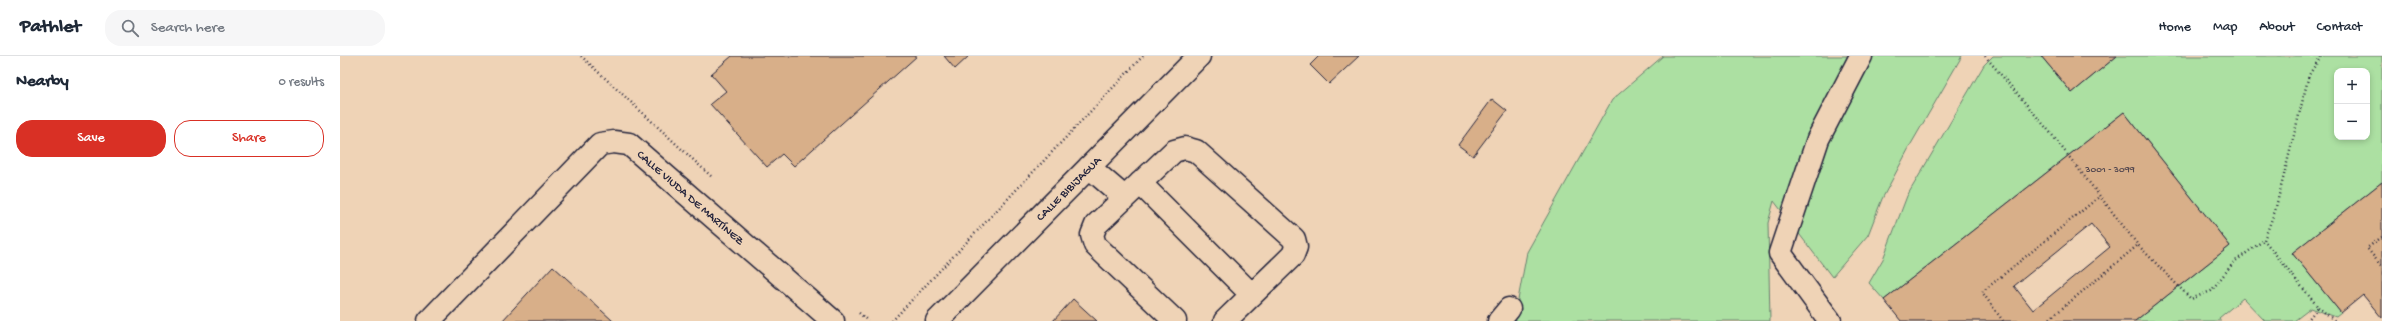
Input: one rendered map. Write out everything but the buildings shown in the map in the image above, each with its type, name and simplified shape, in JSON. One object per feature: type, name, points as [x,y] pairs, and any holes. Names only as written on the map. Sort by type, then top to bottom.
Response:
[{"type":"street","name":"CALLE BIBIJAGUA","points":[[937,321],[1199,56]]},
{"type":"street","points":[[1830,321],[1780,253],[1818,139],[1861,56]]},
{"type":"street","name":"CALLE VIUDA DE MARTÍNEZ","points":[[429,321],[600,144],[614,142],[629,144],[833,321]]},
{"type":"street","points":[[1175,321],[1095,245],[1092,235],[1096,225],[1132,190],[1174,151],[1185,148],[1196,151],[1294,239],[1296,247],[1293,256],[1225,321]]},
{"type":"street","points":[[1089,167],[1132,190],[1252,295]]},
{"type":"path","points":[[892,321],[1143,56]]},
{"type":"path","points":[[1984,56],[2049,131],[2099,197],[2138,245],[2191,299],[2211,291],[2234,262],[2264,240],[2275,211],[2310,75],[2321,56]]},
{"type":"path","points":[[2002,321],[1982,292],[2099,197]]},
{"type":"path","points":[[2382,237],[2367,248],[2382,267]]},
{"type":"path","points":[[2264,240],[2318,306],[2335,321]]},
{"type":"path","points":[[2047,321],[2138,245]]},
{"type":"path","points":[[2307,321],[2318,306]]},
{"type":"green space","points":[[1663,56],[1962,56],[1911,144],[1882,199],[1868,235],[1832,277],[1774,201],[1768,223],[1770,321],[1514,321],[1527,252],[1612,100]]},
{"type":"green space","points":[[1993,56],[2041,56],[2072,93],[2117,56],[2382,56],[2382,182],[2292,253],[2341,313],[2336,317],[2311,308],[2294,321],[2265,321],[2243,298],[2219,318],[2221,321],[2135,321],[2230,246],[2124,112],[1884,300],[1869,283],[1883,259],[1907,196],[1984,65]]}]
